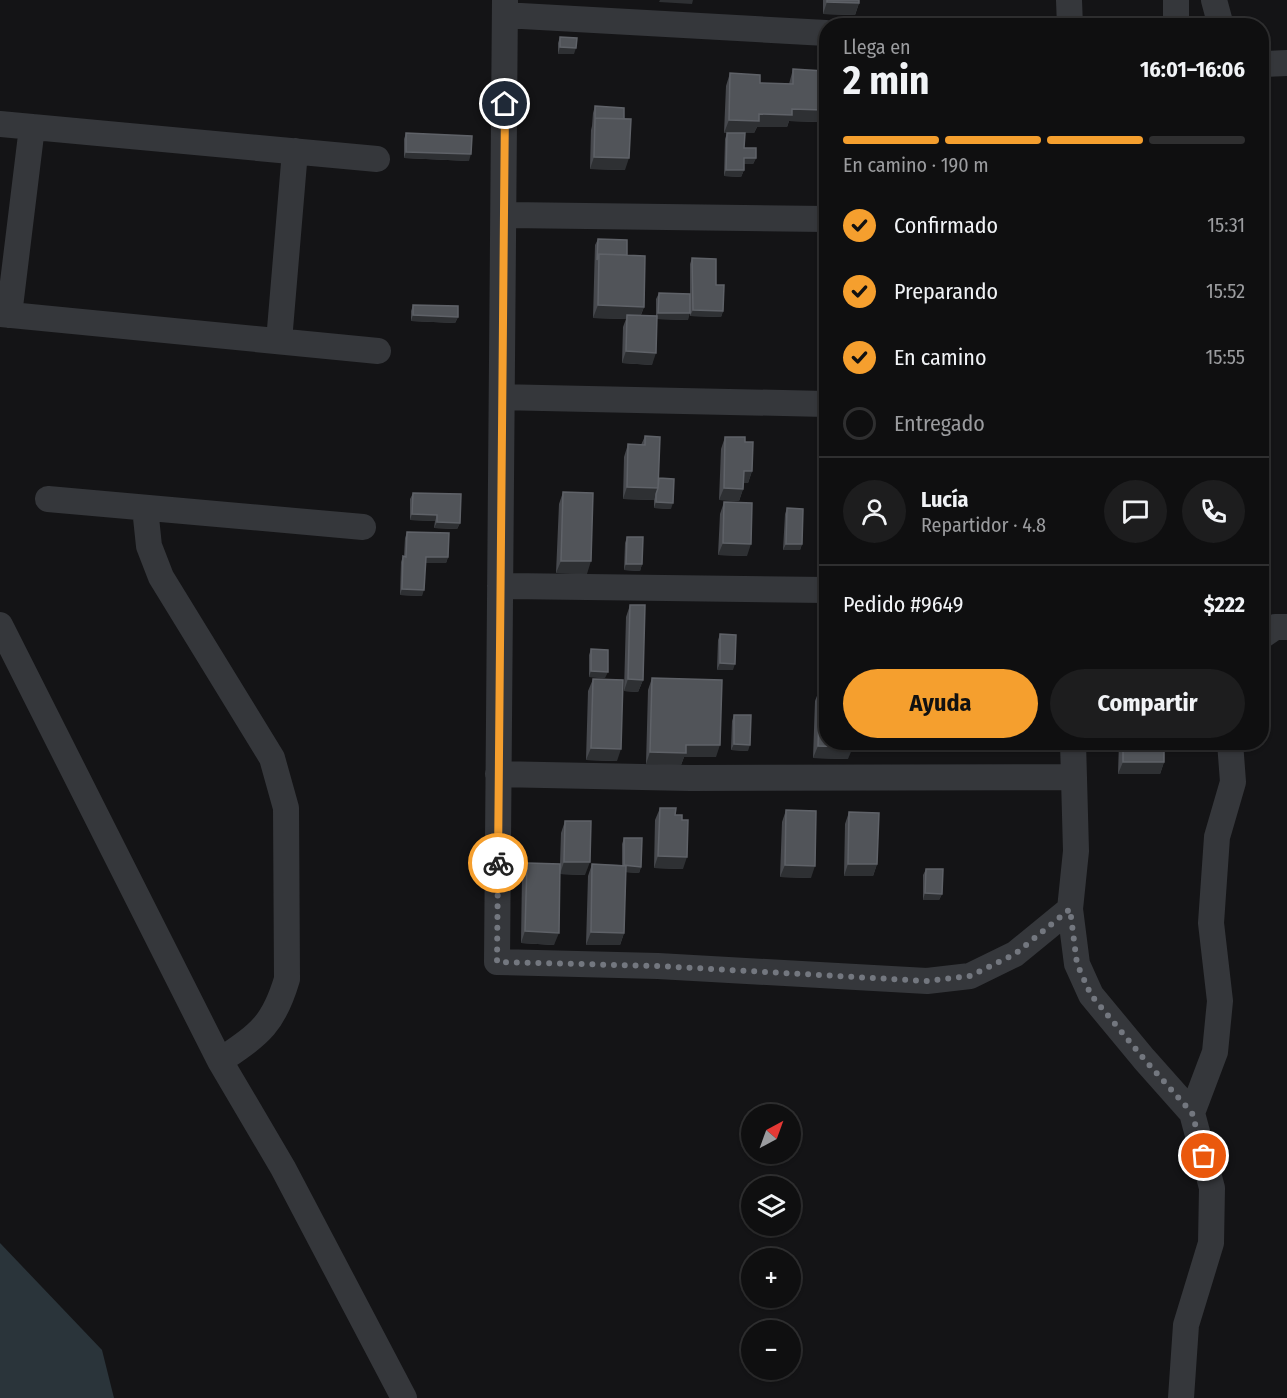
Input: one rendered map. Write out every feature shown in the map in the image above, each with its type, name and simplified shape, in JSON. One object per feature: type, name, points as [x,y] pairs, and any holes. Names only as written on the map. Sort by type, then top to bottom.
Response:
[{"type":"street","points":[[1069,0],[1070,18]]},
{"type":"street","points":[[1176,0],[1176,18]]},
{"type":"street","points":[[1214,0],[1219,18]]},
{"type":"street","points":[[819,32],[505,8],[497,962],[658,966],[927,981],[970,976],[1015,954],[1070,909]]},
{"type":"street","points":[[1269,64],[1287,63]]},
{"type":"street","points":[[0,124],[377,159]]},
{"type":"street","points":[[32,127],[5,315],[378,351]]},
{"type":"street","points":[[279,341],[295,151]]},
{"type":"street","points":[[504,215],[819,219]]},
{"type":"street","points":[[502,397],[819,404]]},
{"type":"street","points":[[48,499],[363,527]]},
{"type":"street","points":[[146,508],[149,546],[161,577],[272,758],[286,807],[287,979],[280,1002],[258,1035],[220,1060]]},
{"type":"street","points":[[500,586],[819,590]]},
{"type":"street","points":[[0,624],[220,1060],[283,1168],[404,1398]]},
{"type":"street","points":[[1269,631],[1275,627],[1287,627]]},
{"type":"street","points":[[1073,750],[1076,851],[1070,909],[1077,964],[1091,995],[1192,1113],[1212,1188],[1211,1243],[1186,1324],[1180,1398]]},
{"type":"street","points":[[1192,1113],[1215,1052],[1220,1001],[1211,923],[1217,837],[1233,782],[1231,750]]},
{"type":"street","points":[[498,774],[690,778],[1074,777]]},
{"type":"shaded area","points":[[0,1243],[102,1350],[114,1398],[0,1398]]},
{"type":"building","points":[[827,0],[859,0],[859,3],[827,2]]},
{"type":"building","points":[[560,37],[577,38],[576,48],[560,47]]},
{"type":"building","points":[[793,69],[819,71],[819,110],[792,109],[792,115],[759,114],[759,121],[729,120],[730,73],[760,75],[760,83],[793,84]]},
{"type":"building","points":[[595,106],[624,108],[624,119],[595,118]]},
{"type":"building","points":[[595,118],[631,119],[629,158],[594,157]]},
{"type":"building","points":[[406,133],[472,136],[471,154],[406,152]]},
{"type":"building","points":[[727,133],[745,133],[744,148],[756,148],[756,158],[744,158],[744,170],[726,170]]},
{"type":"building","points":[[598,239],[627,240],[627,255],[599,254],[597,260]]},
{"type":"building","points":[[599,254],[645,256],[644,307],[598,305]]},
{"type":"building","points":[[692,258],[716,259],[716,285],[724,285],[723,311],[693,310]]},
{"type":"building","points":[[659,293],[690,294],[690,313],[658,313]]},
{"type":"building","points":[[413,305],[458,306],[458,317],[413,315]]},
{"type":"building","points":[[627,315],[657,316],[656,353],[626,351]]},
{"type":"building","points":[[645,436],[660,437],[658,488],[627,487],[628,444],[645,445]]},
{"type":"building","points":[[725,437],[745,437],[745,442],[753,442],[752,471],[744,471],[743,489],[724,488]]},
{"type":"building","points":[[659,478],[674,479],[673,503],[656,502]]},
{"type":"building","points":[[563,492],[593,493],[591,561],[561,561]]},
{"type":"building","points":[[413,493],[461,494],[460,523],[437,522],[437,515],[412,514]]},
{"type":"building","points":[[724,502],[752,503],[751,544],[723,543]]},
{"type":"building","points":[[787,508],[803,509],[802,544],[786,544]]},
{"type":"building","points":[[407,532],[449,533],[448,557],[426,557],[424,590],[402,589],[403,556],[406,557]]},
{"type":"building","points":[[627,537],[643,537],[642,564],[626,564]]},
{"type":"building","points":[[630,605],[645,605],[643,680],[628,679]]},
{"type":"building","points":[[720,634],[736,635],[735,664],[720,663]]},
{"type":"building","points":[[591,649],[608,650],[608,672],[591,671]]},
{"type":"building","points":[[652,678],[722,680],[720,745],[686,745],[686,753],[650,752]]},
{"type":"building","points":[[593,679],[623,680],[621,749],[591,748]]},
{"type":"building","points":[[734,715],[751,715],[750,745],[734,744]]},
{"type":"building","points":[[1123,750],[1164,750],[1164,762],[1123,762]]},
{"type":"building","points":[[660,808],[676,808],[675,815],[682,815],[682,820],[688,820],[687,857],[658,856]]},
{"type":"building","points":[[786,810],[816,811],[815,866],[785,865]]},
{"type":"building","points":[[849,812],[879,813],[877,864],[848,864]]},
{"type":"building","points":[[565,821],[591,821],[590,862],[564,862]]},
{"type":"building","points":[[624,838],[642,838],[641,867],[624,865]]},
{"type":"building","points":[[527,863],[560,864],[559,933],[525,931]]},
{"type":"building","points":[[592,864],[626,866],[624,933],[591,932]]},
{"type":"building","points":[[926,869],[943,869],[942,894],[925,893]]},
{"type":"way so far","points":[[498,863],[497,962],[658,966],[927,981],[970,976],[1015,954],[1070,909],[1077,964],[1091,995],[1192,1113],[1204,1156]]},
{"type":"route","points":[[498,863],[505,104]]}]
